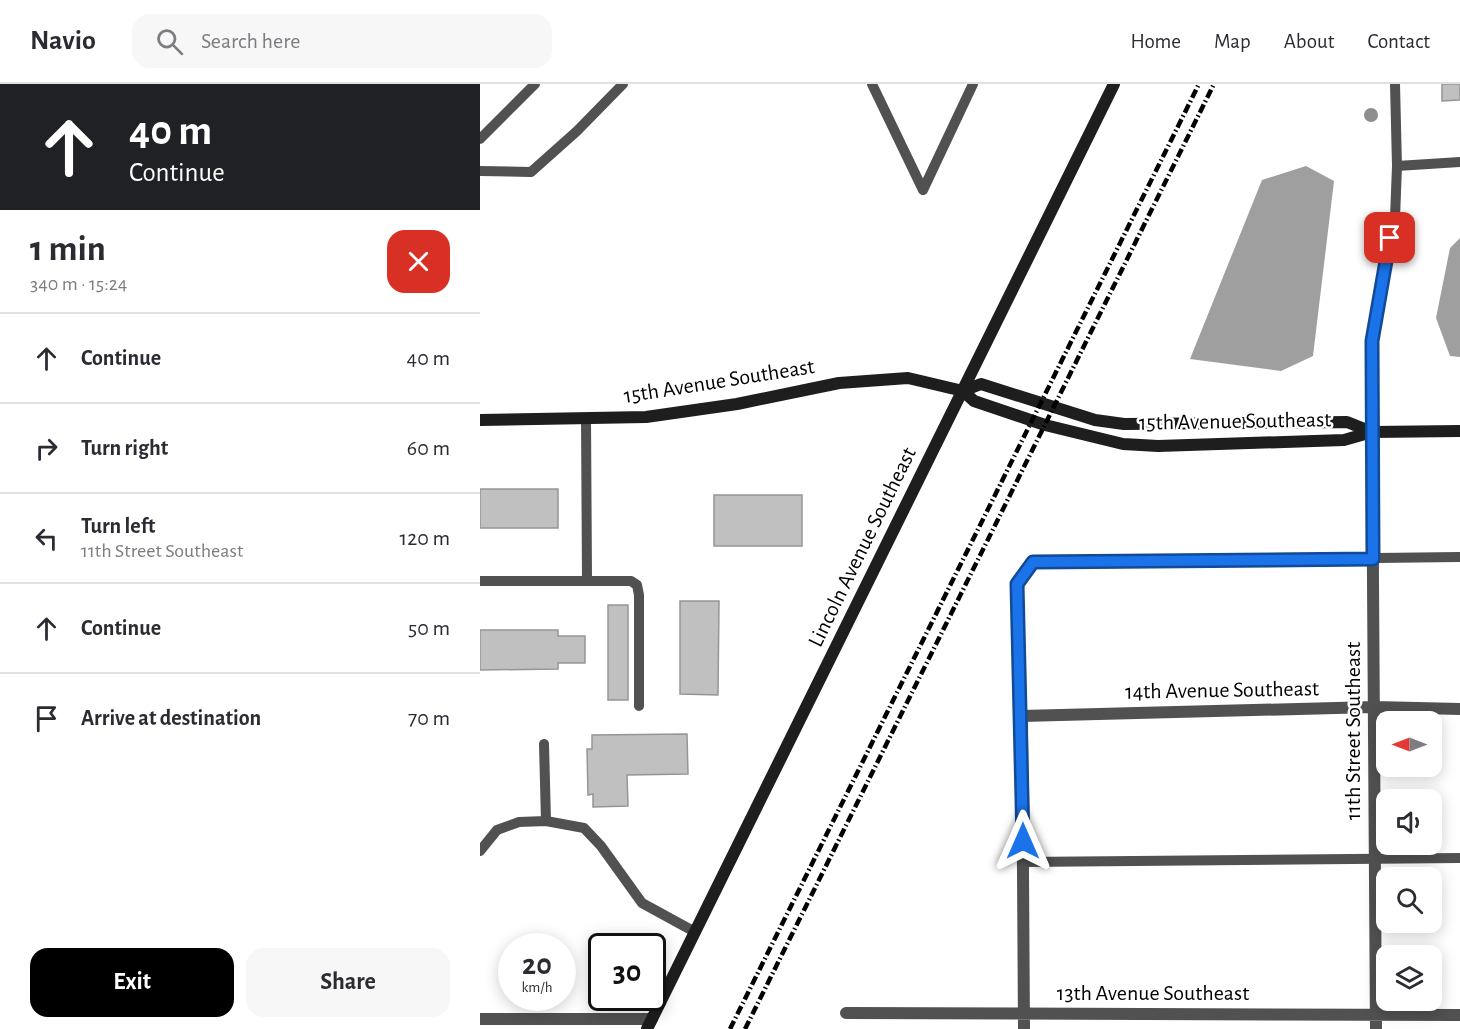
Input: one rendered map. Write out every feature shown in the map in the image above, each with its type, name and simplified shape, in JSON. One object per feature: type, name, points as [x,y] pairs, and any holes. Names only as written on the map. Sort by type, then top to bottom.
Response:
[{"type":"street","name":"Lincoln Avenue Southeast","points":[[649,1024],[1114,84]]},
{"type":"street","name":"15th Avenue Southeast","points":[[480,420],[646,417],[737,404],[839,383],[908,378],[963,391],[974,401],[1045,425],[1123,444],[1158,446],[1344,440],[1372,432],[1460,431]]},
{"type":"street","name":"15th Avenue Southeast","points":[[963,391],[981,384],[1095,420],[1124,424],[1347,422],[1372,432]]},
{"type":"street","name":"11th Street Southeast","points":[[1372,432],[1376,1029]]},
{"type":"street","name":"14th Avenue Southeast","points":[[1022,716],[1374,707],[1460,709]]},
{"type":"street","points":[[1022,716],[1024,1029]]},
{"type":"street","name":"13th Avenue Southeast","points":[[846,1013],[1460,1015]]},
{"type":"street","points":[[480,1019],[649,1024]]},
{"type":"lane","points":[[480,139],[535,84]]},
{"type":"lane","points":[[480,171],[531,172],[577,131],[623,84]]},
{"type":"lane","points":[[872,84],[923,190],[973,84]]},
{"type":"lane","points":[[1372,432],[1372,341],[1395,218],[1397,166],[1395,84]]},
{"type":"lane","points":[[1397,166],[1460,162]]},
{"type":"lane","points":[[586,418],[587,579]]},
{"type":"lane","points":[[1022,716],[1017,584],[1033,562],[1460,557]]},
{"type":"lane","points":[[480,581],[587,579],[631,581],[637,585],[639,706]]},
{"type":"lane","points":[[544,744],[546,820]]},
{"type":"lane","points":[[480,850],[497,830],[519,822],[546,820],[584,828],[602,846],[642,903],[695,932]]},
{"type":"lane","points":[[1023,862],[1460,858]]},
{"type":"shaded area","points":[[1306,166],[1334,181],[1313,356],[1281,371],[1190,359],[1262,180]]},
{"type":"shaded area","points":[[1460,238],[1460,357],[1450,356],[1436,318],[1450,248]]},
{"type":"building","points":[[1442,84],[1460,84],[1460,100],[1442,101]]},
{"type":"building","points":[[480,489],[558,489],[558,528],[480,528]]},
{"type":"building","points":[[714,495],[802,495],[802,546],[714,546]]},
{"type":"building","points":[[680,601],[719,601],[718,695],[680,694]]},
{"type":"building","points":[[608,605],[628,605],[628,700],[608,700]]},
{"type":"building","points":[[480,630],[558,630],[558,636],[585,636],[585,663],[558,663],[558,669],[480,670]]},
{"type":"building","points":[[687,734],[688,774],[627,775],[628,806],[593,807],[593,794],[588,795],[587,749],[592,749],[592,735]]},
{"type":"railway","points":[[730,1029],[1199,84]]},
{"type":"railway","points":[[745,1029],[1214,84]]},
{"type":"route","points":[[1023,841],[1022,716],[1017,584],[1033,562],[1373,559],[1372,341],[1390,238]]}]
